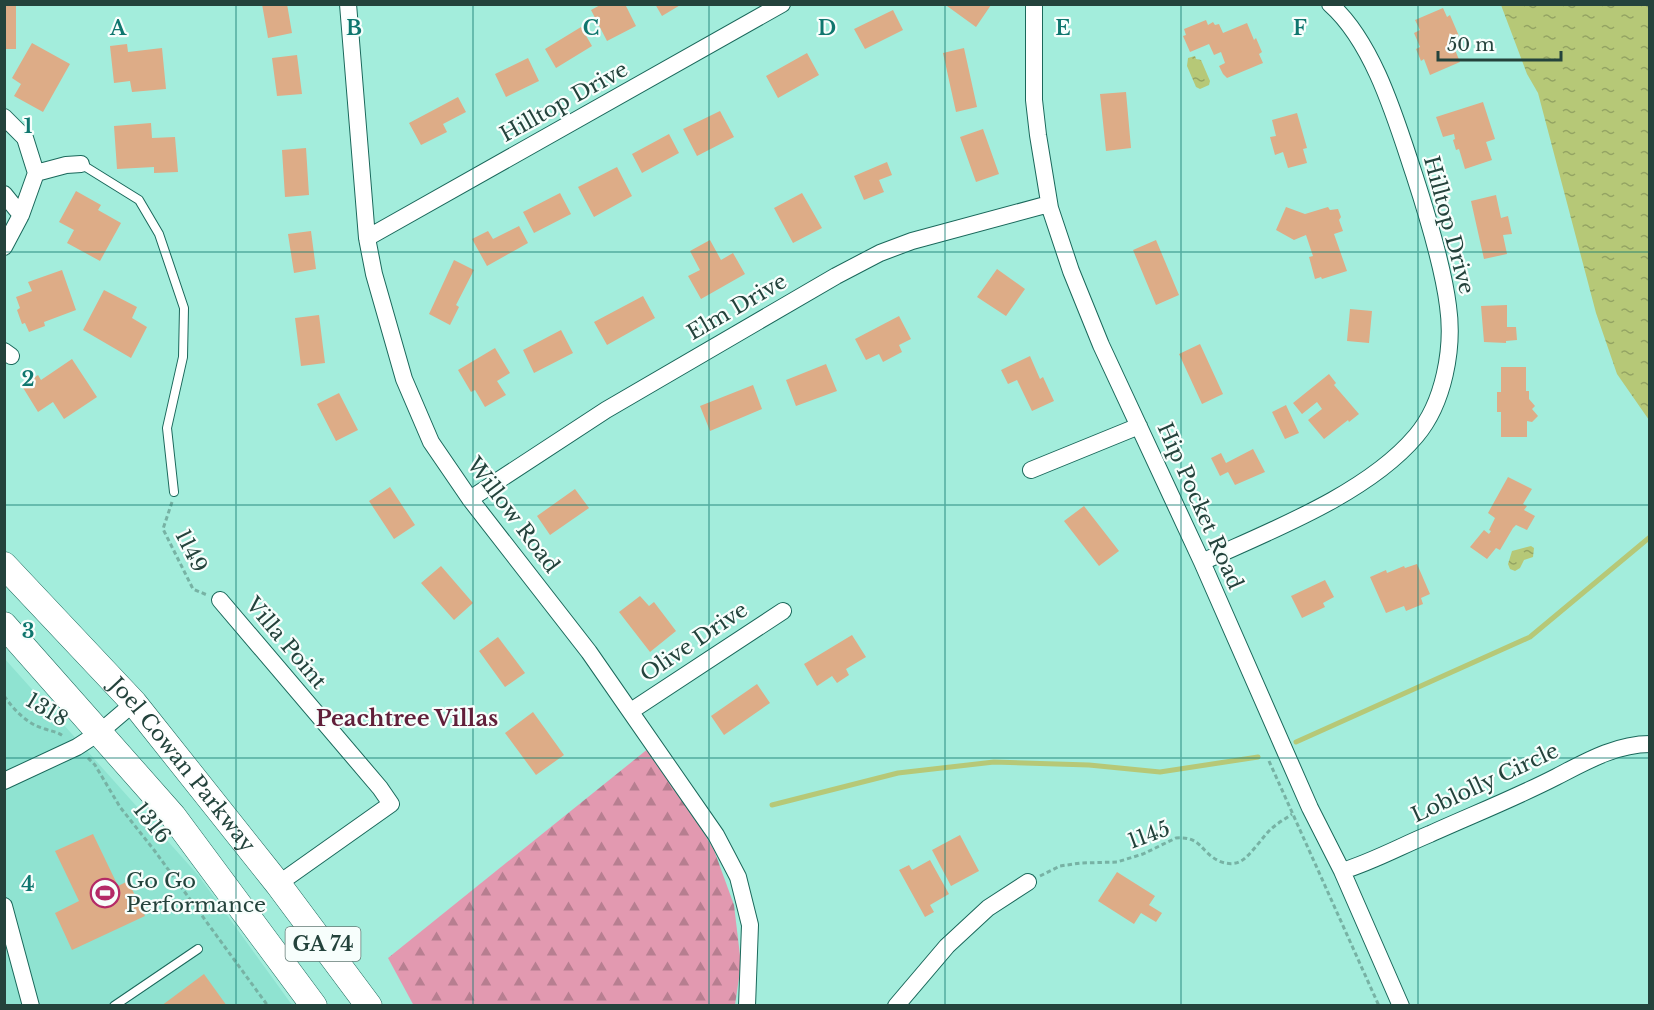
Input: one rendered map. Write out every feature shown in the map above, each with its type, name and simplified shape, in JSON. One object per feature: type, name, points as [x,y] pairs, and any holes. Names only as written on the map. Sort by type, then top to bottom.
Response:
[{"type":"main road","name":"Joel Cowan Parkway","points":[[4,565],[134,703],[278,884],[369,1005]]},
{"type":"main road","name":"Joel Cowan Parkway","points":[[4,626],[173,816],[314,1005]]},
{"type":"street","name":"Willow Road","points":[[348,4],[367,238],[374,274],[405,381],[431,442],[470,499],[589,652],[716,835],[738,877],[750,926],[747,1005]]},
{"type":"street","name":"Hilltop Drive","points":[[367,238],[782,4]]},
{"type":"street","name":"Hip Pocket Road","points":[[1034,4],[1034,100],[1049,204],[1071,271],[1101,345],[1202,562],[1310,808],[1342,871],[1401,1005]]},
{"type":"street","name":"Hilltop Drive","points":[[1202,562],[1328,503],[1366,479],[1397,455],[1417,435],[1427,419],[1436,400],[1444,372],[1449,342],[1448,306],[1435,247],[1416,181],[1375,69],[1362,46],[1330,4]]},
{"type":"street","points":[[4,117],[25,138],[36,173],[21,215],[4,247]]},
{"type":"street","points":[[36,173],[66,165],[81,164]]},
{"type":"street","points":[[4,194],[21,215]]},
{"type":"street","name":"Elm Drive","points":[[470,499],[606,410],[880,253],[912,241],[1049,204]]},
{"type":"street","points":[[1031,470],[1139,426]]},
{"type":"street","name":"Villa Point","points":[[219,600],[380,788],[391,804],[278,884]]},
{"type":"street","name":"Olive Drive","points":[[631,711],[783,611]]},
{"type":"street","points":[[4,781],[77,747],[100,732],[134,703]]},
{"type":"street","name":"Loblolly Circle","points":[[1342,871],[1467,818],[1556,777],[1574,766],[1612,751],[1637,744],[1650,744]]},
{"type":"street","points":[[896,1005],[955,938],[988,908],[1028,882]]},
{"type":"street","points":[[4,906],[31,1005]]},
{"type":"lane","points":[[81,164],[139,200],[159,234],[184,308],[183,357],[167,428],[174,492]]},
{"type":"lane","points":[[114,1005],[198,949]]},
{"type":"path","name":"1149","points":[[174,492],[163,529],[194,589]]},
{"type":"path","name":"1318","points":[[4,696],[18,715],[45,729],[56,731],[77,747]]},
{"type":"path","name":"1316","points":[[77,747],[95,765],[120,807],[268,1005]]},
{"type":"path","name":"1145","points":[[1028,882],[1060,866],[1117,862],[1143,854],[1176,838],[1193,839],[1215,859],[1227,864],[1242,861],[1272,828],[1292,814]]},
{"type":"shaded area","points":[[4,658],[198,875],[292,1005],[5,1005]]},
{"type":"green space","points":[[649,748],[672,779],[714,850],[734,905],[741,964],[735,1005],[414,1006],[388,958]]},
{"type":"water","points":[[1501,5],[1649,5],[1649,420],[1617,374],[1596,313],[1538,93],[1527,74]]},
{"type":"water","points":[[1195,56],[1196,59],[1201,60],[1210,81],[1209,85],[1200,89],[1196,87],[1187,66],[1188,58]]},
{"type":"water","points":[[1531,546],[1534,548],[1533,557],[1524,560],[1520,568],[1515,571],[1510,569],[1508,564],[1512,551]]},
{"type":"building","points":[[4,4],[16,4],[16,49],[4,49]]},
{"type":"building","points":[[262,4],[287,4],[292,33],[268,38]]},
{"type":"building","points":[[602,4],[625,4],[636,26],[607,41],[591,10]]},
{"type":"building","points":[[655,4],[682,4],[662,16]]},
{"type":"building","points":[[948,5],[991,5],[976,27]]},
{"type":"building","points":[[1443,8],[1447,17],[1450,15],[1459,36],[1451,40],[1460,62],[1430,75],[1424,59],[1421,61],[1416,49],[1420,47],[1414,33],[1420,30],[1415,20]]},
{"type":"building","points":[[893,10],[903,30],[865,49],[854,29]]},
{"type":"building","points":[[1206,20],[1208,25],[1213,22],[1215,25],[1219,24],[1223,33],[1247,23],[1262,52],[1259,54],[1263,63],[1227,78],[1219,66],[1225,63],[1221,52],[1214,55],[1209,44],[1190,52],[1183,36],[1186,35],[1184,29]]},
{"type":"building","points":[[581,27],[592,46],[556,68],[545,49]]},
{"type":"building","points":[[32,43],[70,64],[43,112],[14,96],[21,84],[12,78]]},
{"type":"building","points":[[127,44],[128,52],[162,48],[166,89],[132,92],[130,81],[114,83],[110,46]]},
{"type":"building","points":[[964,48],[977,107],[956,112],[943,53]]},
{"type":"building","points":[[807,53],[819,75],[778,98],[766,76]]},
{"type":"building","points":[[297,55],[302,94],[277,96],[272,58]]},
{"type":"building","points":[[528,58],[539,81],[506,97],[495,74]]},
{"type":"building","points":[[1126,92],[1131,148],[1106,151],[1100,94]]},
{"type":"building","points":[[458,97],[466,112],[443,124],[447,132],[421,145],[409,123]]},
{"type":"building","points":[[1483,102],[1495,139],[1486,142],[1492,160],[1465,169],[1459,149],[1456,150],[1454,134],[1443,137],[1436,117]]},
{"type":"building","points":[[720,111],[734,137],[697,156],[683,129]]},
{"type":"building","points":[[1297,113],[1307,148],[1303,149],[1307,163],[1288,168],[1283,152],[1275,155],[1270,137],[1276,136],[1272,120]]},
{"type":"building","points":[[151,123],[152,138],[175,137],[178,172],[154,173],[154,167],[117,169],[114,126]]},
{"type":"building","points":[[983,129],[999,174],[976,182],[960,137]]},
{"type":"building","points":[[669,134],[679,153],[642,173],[632,154]]},
{"type":"building","points":[[306,148],[309,195],[285,197],[282,150]]},
{"type":"building","points":[[887,162],[892,175],[879,180],[884,192],[864,200],[854,176]]},
{"type":"building","points":[[617,167],[632,196],[594,217],[578,187]]},
{"type":"building","points":[[76,191],[101,205],[98,210],[121,223],[100,261],[67,243],[74,230],[59,222]]},
{"type":"building","points":[[560,193],[571,214],[534,233],[523,212]]},
{"type":"building","points":[[802,193],[822,228],[793,243],[774,208]]},
{"type":"building","points":[[1496,195],[1501,218],[1508,216],[1512,234],[1503,235],[1507,254],[1484,259],[1471,201]]},
{"type":"building","points":[[1286,207],[1305,214],[1328,207],[1330,210],[1338,209],[1343,231],[1334,234],[1347,271],[1315,279],[1309,257],[1313,256],[1306,235],[1294,240],[1276,230]]},
{"type":"building","points":[[519,226],[528,243],[487,266],[472,239],[488,231],[493,239]]},
{"type":"building","points":[[311,231],[316,269],[294,273],[288,234]]},
{"type":"building","points":[[710,240],[721,260],[733,253],[745,274],[701,299],[688,276],[700,270],[690,251]]},
{"type":"building","points":[[1156,240],[1179,295],[1156,305],[1133,250]]},
{"type":"building","points":[[454,260],[474,270],[456,305],[459,307],[450,325],[429,314]]},
{"type":"building","points":[[997,269],[1025,289],[1006,316],[977,297]]},
{"type":"building","points":[[62,270],[76,310],[44,322],[45,326],[29,332],[25,323],[22,324],[17,310],[20,308],[16,297],[32,291],[28,282]]},
{"type":"building","points":[[104,290],[137,307],[132,318],[147,327],[131,358],[83,330]]},
{"type":"building","points":[[643,296],[655,318],[607,345],[594,322]]},
{"type":"building","points":[[1507,305],[1507,327],[1516,327],[1517,340],[1506,341],[1506,343],[1484,342],[1481,306]]},
{"type":"building","points":[[1350,309],[1372,311],[1369,343],[1347,341]]},
{"type":"building","points":[[319,315],[325,363],[301,366],[295,318]]},
{"type":"building","points":[[899,316],[911,339],[899,345],[902,352],[883,362],[879,354],[866,360],[855,339]]},
{"type":"building","points":[[561,330],[573,353],[534,373],[523,350]]},
{"type":"building","points":[[1200,344],[1223,394],[1202,404],[1179,354]]},
{"type":"building","points":[[495,348],[510,373],[497,381],[506,395],[485,407],[475,390],[471,392],[458,370]]},
{"type":"building","points":[[1030,356],[1040,379],[1043,377],[1054,401],[1032,411],[1017,380],[1008,384],[1001,370]]},
{"type":"building","points":[[72,359],[97,397],[64,419],[53,402],[38,412],[22,386],[38,375],[41,380]]},
{"type":"building","points":[[826,364],[837,391],[796,406],[786,380]]},
{"type":"building","points":[[1501,367],[1526,367],[1526,391],[1529,391],[1529,399],[1535,406],[1532,409],[1538,416],[1532,422],[1527,421],[1527,437],[1501,437],[1501,412],[1497,412],[1497,392],[1501,392]]},
{"type":"building","points":[[1329,374],[1336,383],[1334,385],[1359,414],[1324,439],[1308,420],[1322,409],[1317,402],[1302,414],[1293,403]]},
{"type":"building","points":[[753,385],[762,409],[710,431],[700,406]]},
{"type":"building","points":[[339,393],[358,430],[336,441],[317,404]]},
{"type":"building","points":[[1286,405],[1299,433],[1285,439],[1272,412]]},
{"type":"building","points":[[1253,449],[1265,472],[1235,485],[1228,472],[1220,476],[1211,458],[1221,453],[1226,463]]},
{"type":"building","points":[[1508,477],[1532,489],[1523,504],[1527,506],[1524,510],[1535,516],[1527,530],[1516,525],[1500,550],[1496,548],[1487,559],[1470,547],[1484,530],[1489,534],[1491,531],[1489,530],[1495,518],[1488,513]]},
{"type":"building","points":[[390,487],[415,525],[394,539],[369,501]]},
{"type":"building","points":[[575,489],[589,508],[550,535],[537,516]]},
{"type":"building","points":[[1084,506],[1119,551],[1099,566],[1064,521]]},
{"type":"building","points":[[1417,564],[1430,594],[1421,598],[1423,604],[1406,611],[1404,606],[1386,613],[1370,577],[1386,570],[1387,573],[1404,566],[1405,568]]},
{"type":"building","points":[[441,566],[473,603],[454,620],[421,583]]},
{"type":"building","points":[[1325,580],[1334,597],[1323,603],[1325,607],[1302,618],[1291,596]]},
{"type":"building","points":[[640,596],[649,606],[654,602],[676,631],[650,652],[619,612]]},
{"type":"building","points":[[852,635],[866,657],[846,669],[849,675],[837,683],[832,676],[817,686],[804,664]]},
{"type":"building","points":[[498,637],[525,673],[505,687],[479,651]]},
{"type":"building","points":[[757,684],[770,703],[724,735],[711,716]]},
{"type":"building","points":[[533,712],[564,755],[536,775],[505,733]]},
{"type":"building","name":"Go Go Performance","points":[[93,834],[118,886],[128,881],[145,916],[72,950],[55,913],[79,901],[55,851]]},
{"type":"building","points":[[960,835],[979,871],[951,886],[932,850]]},
{"type":"building","points":[[930,860],[949,894],[930,905],[934,912],[925,917],[899,870],[909,865],[912,870]]},
{"type":"building","points":[[1117,872],[1155,896],[1149,905],[1162,913],[1156,922],[1141,913],[1134,924],[1098,901]]},
{"type":"building","points":[[204,974],[227,1006],[161,1006]]},
{"type":"waterway","points":[[1296,742],[1530,637],[1650,537]]},
{"type":"waterway","points":[[772,805],[898,773],[994,762],[1089,765],[1160,772],[1258,757]]},
{"type":"place","name":"Go Go Performance","points":[[105,893]]},
{"type":"district","name":"Peachtree Villas","points":[[407,718]]}]
